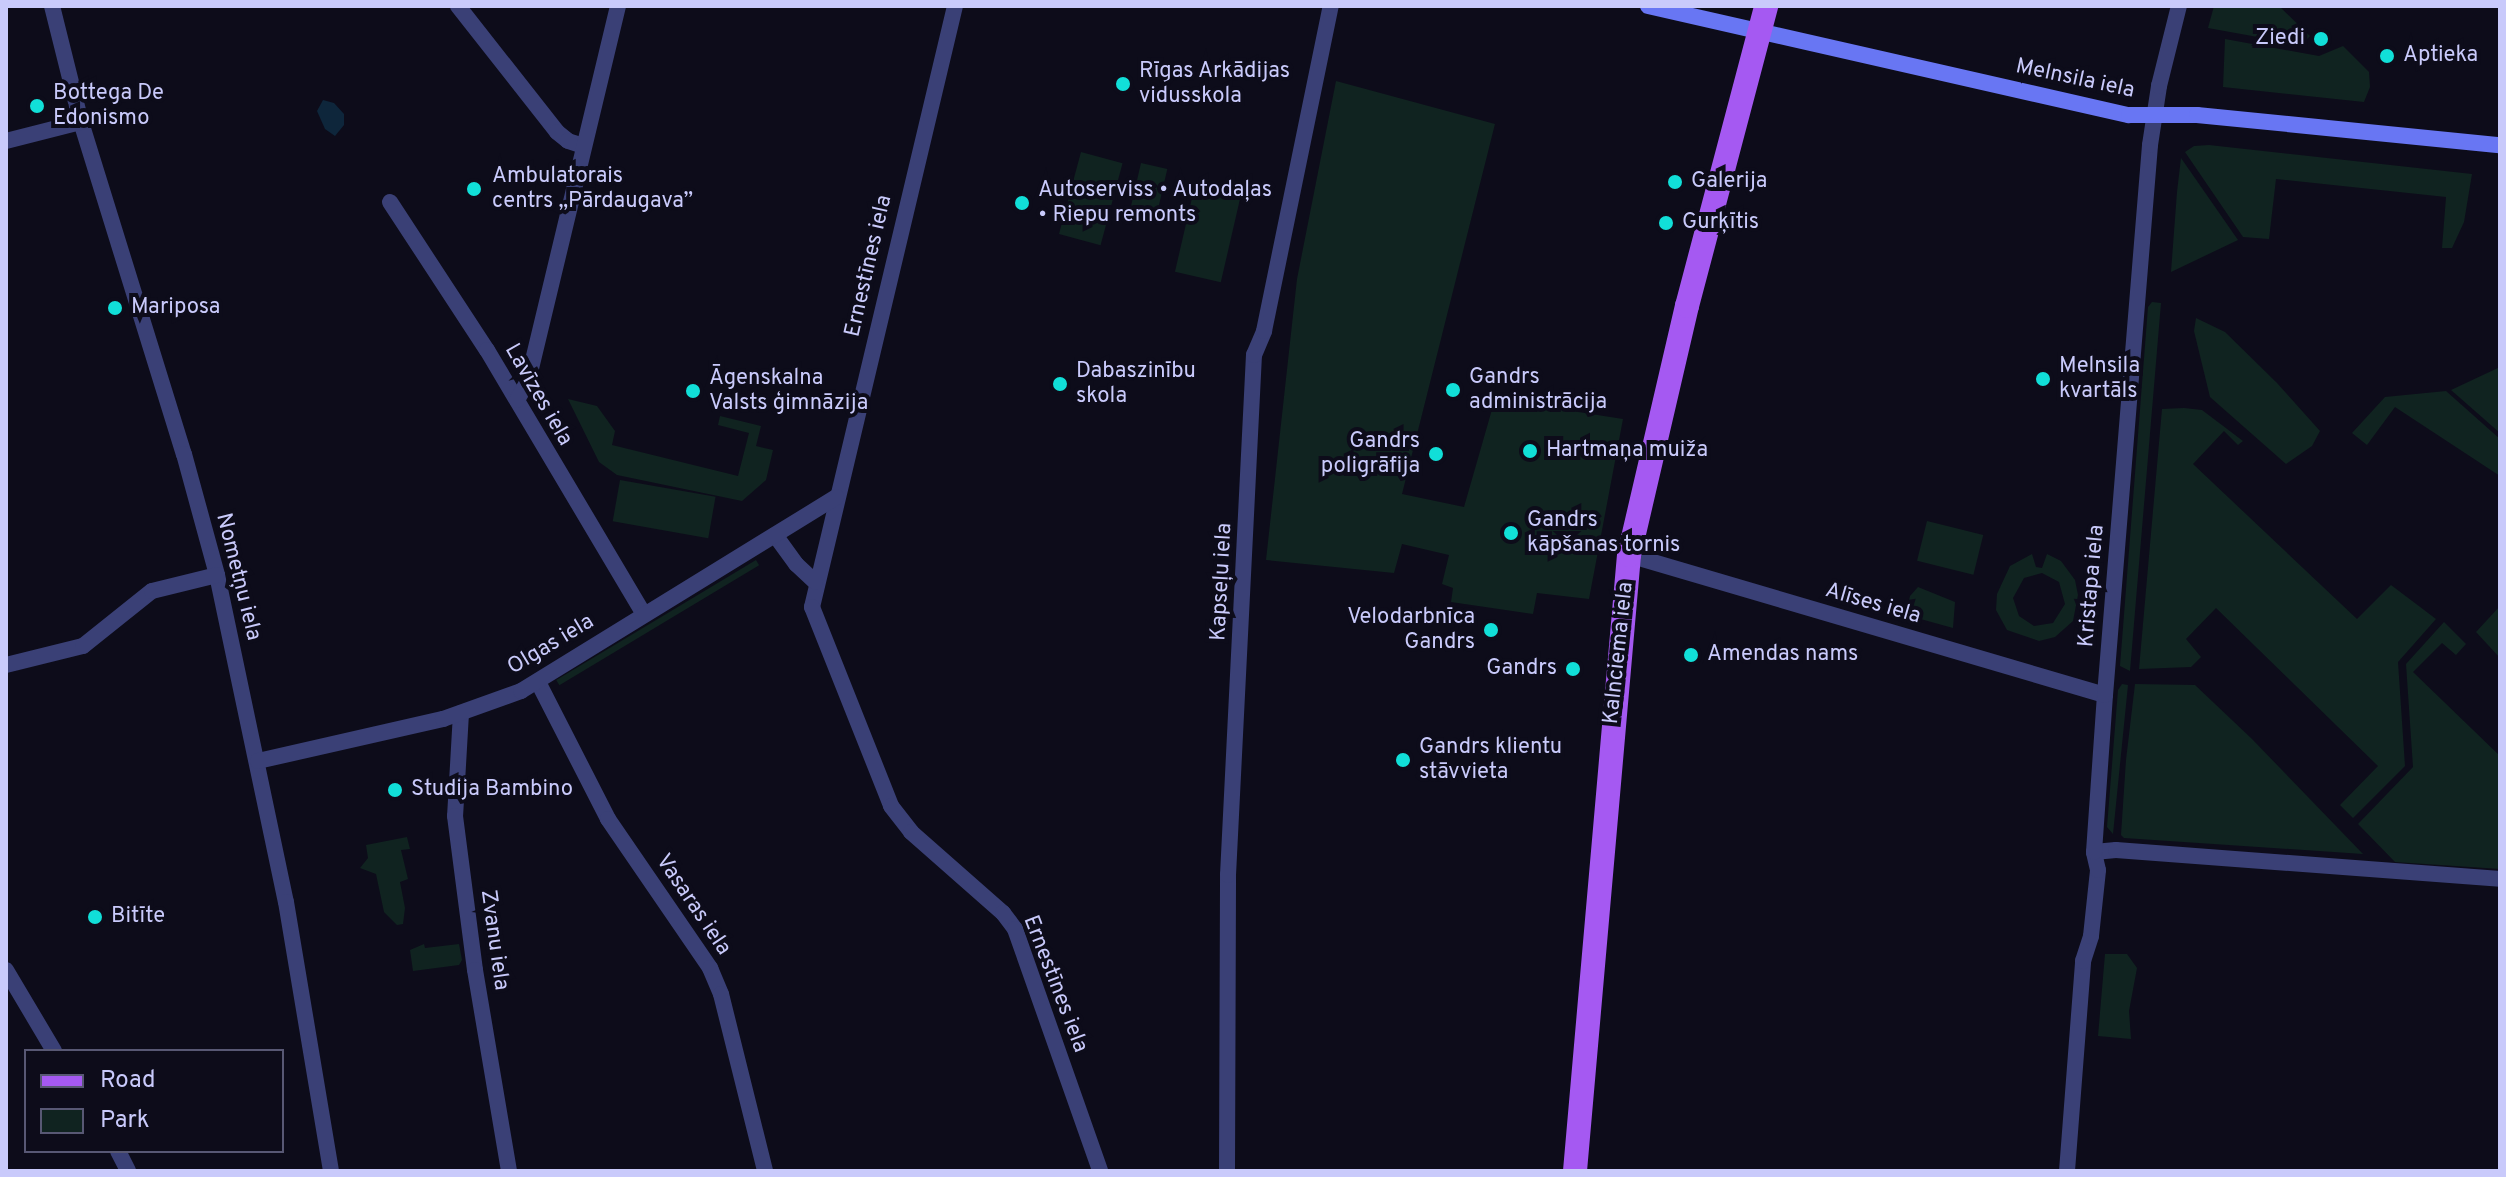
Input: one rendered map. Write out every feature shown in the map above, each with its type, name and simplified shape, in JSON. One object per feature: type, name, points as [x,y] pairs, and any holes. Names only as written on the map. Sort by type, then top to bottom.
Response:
[{"type":"main road","name":"Kalnciema iela","points":[[1575,1171],[1629,555],[1683,321],[1766,6]]},
{"type":"street","name":"Nometņu iela","points":[[52,6],[81,122],[184,454],[217,575],[286,902],[331,1171]]},
{"type":"street","points":[[458,6],[557,132],[583,146]]},
{"type":"street","points":[[517,400],[528,381],[618,6]]},
{"type":"street","name":"Ernestīnes iela","points":[[955,6],[815,582],[812,607],[891,806],[911,832],[1003,913],[1015,929],[1100,1171]]},
{"type":"street","name":"Kapseļu iela","points":[[1227,1171],[1228,875],[1254,355],[1264,331],[1331,6]]},
{"type":"street","name":"Melnsila iela","points":[[1648,6],[2114,112],[2197,115],[2500,145]]},
{"type":"street","name":"Kristapa iela","points":[[2067,1171],[2083,961],[2091,936],[2098,870],[2094,852],[2105,695],[2155,115],[2179,6]]},
{"type":"street","points":[[6,141],[81,122]]},
{"type":"street","name":"Lavīzes iela","points":[[390,202],[517,400],[644,614]]},
{"type":"street","name":"Olgas iela","points":[[258,761],[461,713],[538,682],[836,497]]},
{"type":"street","points":[[775,535],[796,564],[815,582]]},
{"type":"street","name":"Alīses iela","points":[[1629,555],[2105,695]]},
{"type":"street","points":[[6,665],[83,646],[152,591],[217,575]]},
{"type":"street","name":"Vasaras iela","points":[[538,682],[592,792],[710,968],[721,994],[765,1171]]},
{"type":"street","name":"Zvanu iela","points":[[461,713],[455,816],[475,970],[509,1171]]},
{"type":"street","points":[[2094,852],[2116,850],[2500,879]]},
{"type":"street","points":[[6,970],[53,1049]]},
{"type":"street","points":[[119,1153],[128,1171]]},
{"type":"green space","points":[[2214,6],[2279,6],[2310,36],[2302,45],[2208,28]]},
{"type":"green space","points":[[2225,39],[2319,56],[2343,46],[2369,72],[2370,87],[2364,102],[2223,87]]},
{"type":"green space","points":[[1336,81],[1495,124],[1402,494],[1464,507],[1493,406],[1501,400],[1623,419],[1589,599],[1537,593],[1533,614],[1451,602],[1453,588],[1442,584],[1449,555],[1402,544],[1394,573],[1266,560],[1297,279]]},
{"type":"green space","points":[[2209,145],[2472,174],[2464,222],[2452,248],[2442,248],[2446,197],[2276,179],[2269,239],[2243,237],[2185,152],[2194,146]]},
{"type":"green space","points":[[1081,152],[1123,163],[1101,245],[1059,234]]},
{"type":"green space","points":[[2181,158],[2238,240],[2171,272],[2177,192]]},
{"type":"green space","points":[[1141,163],[1167,169],[1154,225],[1128,219]]},
{"type":"green space","points":[[1195,185],[1241,196],[1221,282],[1175,272]]},
{"type":"green space","points":[[2152,302],[2161,303],[2130,671],[2120,666],[2148,307]]},
{"type":"green space","points":[[2196,318],[2225,332],[2277,383],[2320,431],[2312,446],[2286,464],[2210,397],[2194,331]]},
{"type":"green space","points":[[2500,367],[2500,433],[2451,390]]},
{"type":"green space","points":[[2446,391],[2500,439],[2500,476],[2395,407],[2367,445],[2352,433],[2385,397]]},
{"type":"green space","points":[[568,399],[597,406],[615,431],[612,445],[738,476],[749,433],[718,425],[720,416],[761,426],[756,446],[773,450],[766,480],[742,501],[617,475],[599,462]]},
{"type":"green space","points":[[2162,409],[2202,410],[2243,441],[2238,445],[2224,431],[2193,464],[2357,619],[2391,585],[2436,619],[2398,662],[2405,766],[2353,818],[2340,805],[2378,766],[2216,608],[2186,639],[2201,657],[2191,667],[2139,669]]},
{"type":"green space","points":[[620,480],[716,497],[708,538],[613,521]]},
{"type":"green space","points":[[1927,521],[1983,535],[1973,575],[1917,561]]},
{"type":"green space","points":[[2032,554],[2036,567],[2042,568],[2047,554],[2061,561],[2075,580],[2078,595],[2073,621],[2055,637],[2039,641],[2007,630],[1996,610],[1997,594],[2010,566]],"holes":[[[2042,573],[2059,582],[2065,604],[2053,623],[2034,626],[2019,616],[2013,598],[2024,578]]]},
{"type":"green space","points":[[756,560],[759,565],[559,685],[556,680]]},
{"type":"green space","points":[[1918,587],[1955,602],[1953,628],[1906,615],[1910,596]]},
{"type":"green space","points":[[2500,606],[2500,658],[2476,632]]},
{"type":"green space","points":[[2444,622],[2466,644],[2456,655],[2442,643],[2413,672],[2500,756],[2500,869],[2395,862],[2358,824],[2413,767],[2406,664]]},
{"type":"green space","points":[[2122,684],[2128,685],[2113,834],[2107,827],[2118,690]]},
{"type":"green space","points":[[2135,684],[2195,685],[2363,854],[2124,838],[2121,835],[2126,760]]},
{"type":"green space","points":[[407,837],[410,849],[401,850],[408,879],[400,882],[405,908],[403,924],[397,925],[384,912],[376,874],[360,868],[368,858],[366,845]]},
{"type":"green space","points":[[424,944],[425,948],[459,944],[462,960],[459,965],[413,971],[410,950]]},
{"type":"green space","points":[[2105,954],[2127,954],[2137,968],[2129,1011],[2131,1039],[2098,1036]]},
{"type":"water","points":[[323,100],[334,103],[344,114],[344,125],[335,136],[325,129],[317,111]]},
{"type":"place","name":"Ziedi","points":[[2321,39]]},
{"type":"place","name":"Aptieka","points":[[2387,56]]},
{"type":"place","name":"Rīgas Arkādijas vidusskola","points":[[1123,84]]},
{"type":"place","name":"Bottega De Edonismo","points":[[37,106]]},
{"type":"place","name":"Galerija","points":[[1675,182]]},
{"type":"place","name":"Ambulatorais centrs „Pārdaugava”","points":[[474,189]]},
{"type":"place","name":"Autoserviss • Autodaļas • Riepu remonts","points":[[1022,203]]},
{"type":"place","name":"Gurķītis","points":[[1666,223]]},
{"type":"place","name":"Mariposa","points":[[115,308]]},
{"type":"place","name":"Melnsila kvartāls","points":[[2043,379]]},
{"type":"place","name":"Dabaszinību skola","points":[[1060,384]]},
{"type":"place","name":"Gandrs administrācija","points":[[1453,390]]},
{"type":"place","name":"Āgenskalna Valsts ģimnāzija","points":[[693,391]]},
{"type":"place","name":"Hartmaņa muiža","points":[[1530,451]]},
{"type":"place","name":"Gandrs poligrāfija","points":[[1436,454]]},
{"type":"place","name":"Gandrs kāpšanas tornis","points":[[1511,533]]},
{"type":"place","name":"Velodarbnīca Gandrs","points":[[1491,630]]},
{"type":"place","name":"Amendas nams","points":[[1691,655]]},
{"type":"place","name":"Gandrs","points":[[1573,669]]},
{"type":"place","name":"Gandrs klientu stāvvieta","points":[[1403,760]]},
{"type":"place","name":"Studija Bambino","points":[[395,790]]},
{"type":"place","name":"Bitīte","points":[[95,917]]}]
